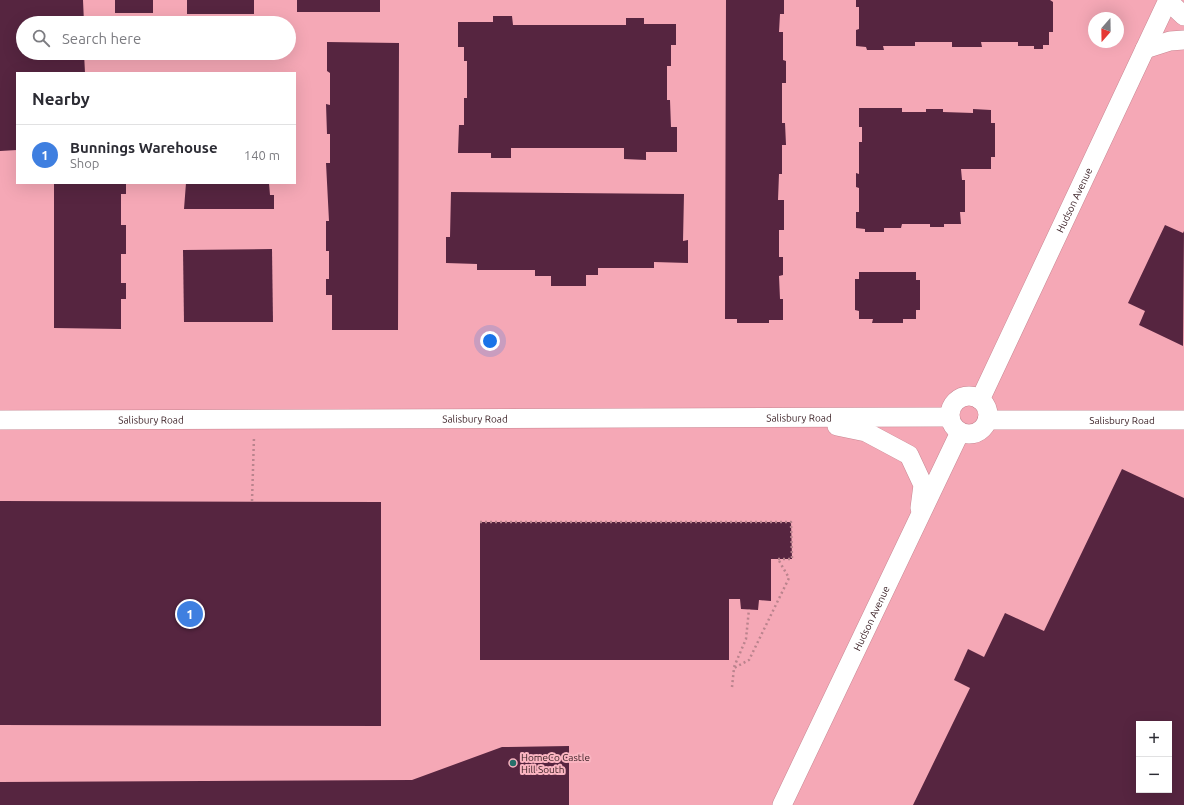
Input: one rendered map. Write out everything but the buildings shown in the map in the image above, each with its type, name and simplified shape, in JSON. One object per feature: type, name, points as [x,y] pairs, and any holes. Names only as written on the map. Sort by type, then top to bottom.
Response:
[{"type":"street","points":[[1168,0],[1184,16]]},
{"type":"street","name":"Hudson Avenue","points":[[980,400],[1168,0]]},
{"type":"street","points":[[1144,49],[1170,41],[1184,40]]},
{"type":"street","points":[[968,396],[980,400],[986,409],[987,420],[982,429],[977,432],[966,434],[955,425],[950,411],[956,401],[968,396]]},
{"type":"street","points":[[803,418],[866,432],[909,455],[923,485],[919,520]]},
{"type":"street","name":"Salisbury Road","points":[[0,420],[803,418],[955,425]]},
{"type":"street","name":"Salisbury Road","points":[[987,420],[1184,420]]},
{"type":"street","name":"Hudson Avenue","points":[[784,804],[919,520],[955,425]]},
{"type":"path","points":[[252,501],[255,420]]},
{"type":"path","points":[[480,522],[791,522],[792,559],[778,559],[789,578],[749,660],[734,668]]},
{"type":"path","points":[[732,687],[734,668],[746,639],[749,610]]},
{"type":"shaded area","points":[[0,0],[1184,0],[1184,805],[0,805]]},
{"type":"place","name":"Bunnings Warehouse","points":[[190,614]]},
{"type":"place","name":"HomeCo Castle Hill South","points":[[513,763]]}]
